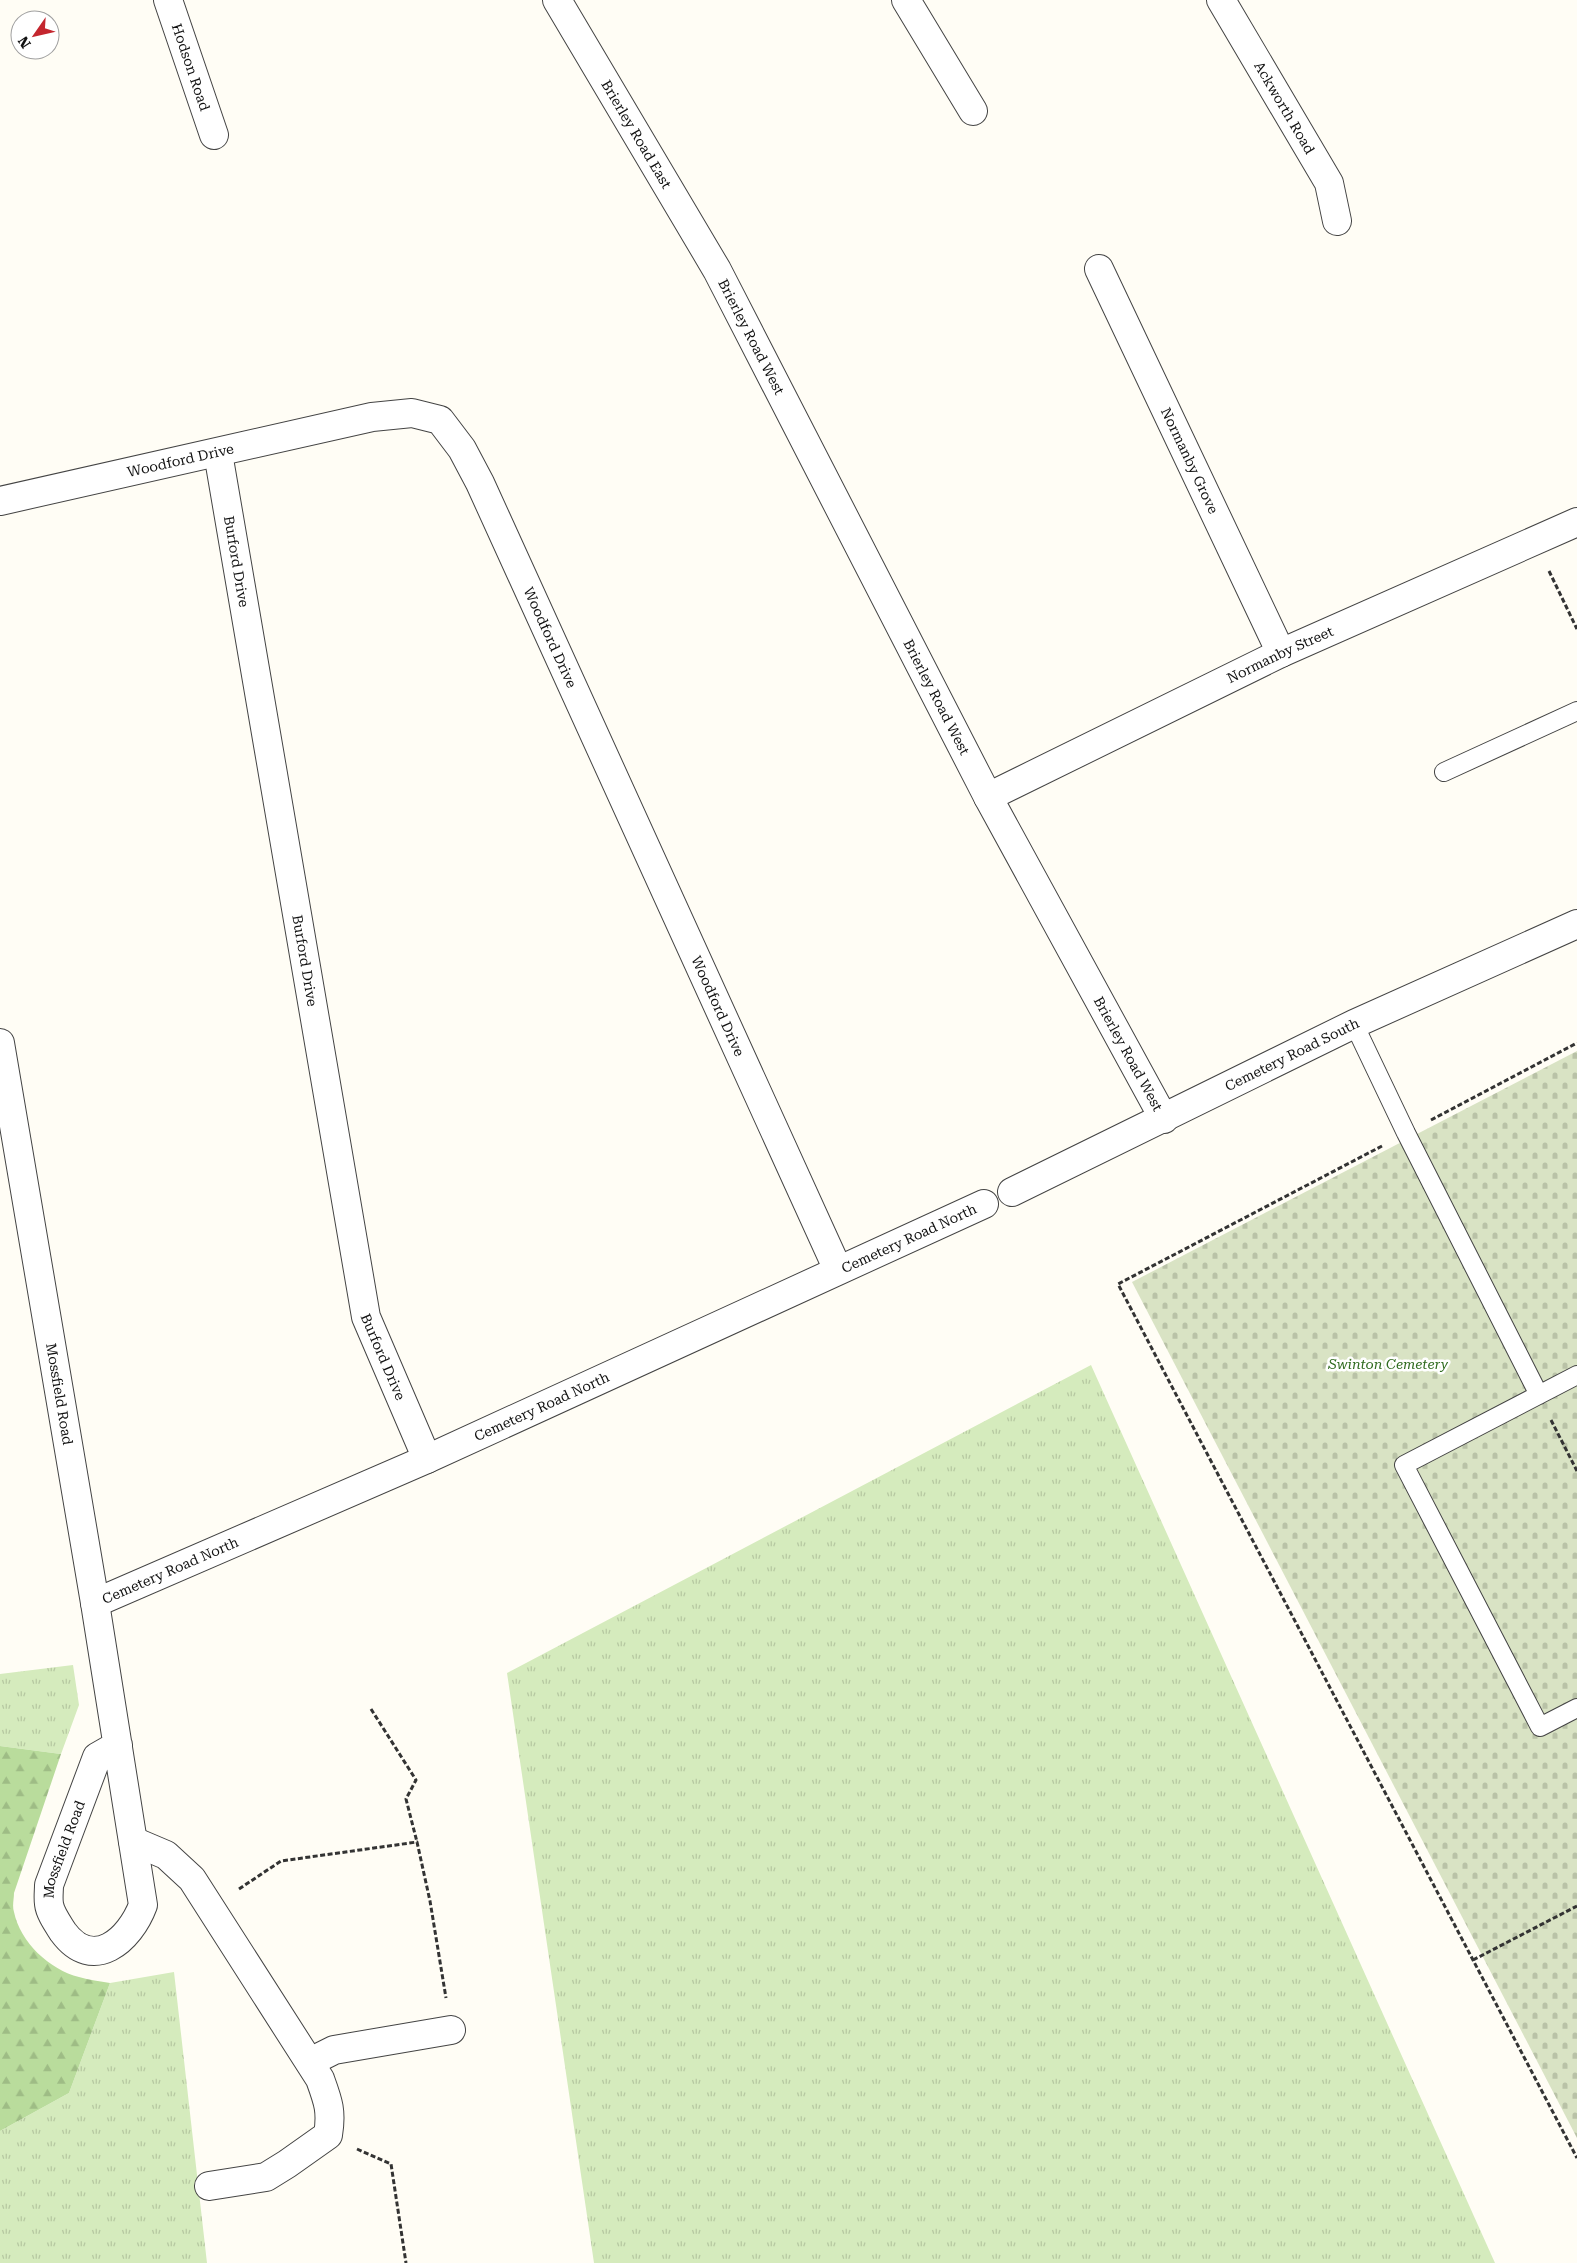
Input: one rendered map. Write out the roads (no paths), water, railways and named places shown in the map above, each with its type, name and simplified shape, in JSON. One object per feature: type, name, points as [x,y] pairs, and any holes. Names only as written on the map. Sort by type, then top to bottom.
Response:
[{"type":"street","name":"Hodson Road","points":[[168,0],[214,135]]},
{"type":"street","name":"Brierley Road East","points":[[557,0],[717,270]]},
{"type":"street","points":[[906,0],[973,111]]},
{"type":"street","name":"Ackworth Road","points":[[1221,0],[1329,182],[1337,221]]},
{"type":"street","name":"Normanby Grove","points":[[1099,269],[1281,653]]},
{"type":"street","name":"Brierley Road West","points":[[717,270],[988,796],[1164,1118]]},
{"type":"street","name":"Woodford Drive","points":[[0,502],[372,417],[412,413],[440,420],[462,449],[484,492],[838,1270]]},
{"type":"street","name":"Burford Drive","points":[[218,453],[366,1317],[427,1459]]},
{"type":"street","name":"Normanby Street","points":[[988,796],[1281,653],[1577,522]]},
{"type":"street","name":"Cemetery Road South","points":[[1012,1192],[1354,1024],[1577,924]]},
{"type":"street","name":"Mossfield Road","points":[[0,1043],[96,1603],[143,1905],[137,1922],[128,1934],[110,1947],[94,1951],[82,1948],[68,1939],[58,1926],[48,1905],[49,1884],[97,1757],[118,1745]]},
{"type":"street","name":"Cemetery Road North","points":[[96,1603],[427,1459],[984,1204]]},
{"type":"street","points":[[133,1841],[166,1855],[192,1879],[310,2062],[320,2079],[329,2103],[331,2117],[328,2134],[287,2164],[266,2176],[209,2186]]},
{"type":"street","points":[[310,2062],[334,2050],[451,2030]]},
{"type":"lane","points":[[1444,772],[1577,711]]},
{"type":"lane","points":[[1354,1024],[1406,1133],[1538,1395]]},
{"type":"lane","points":[[1577,1376],[1404,1464],[1540,1727],[1577,1708]]},
{"type":"park label","name":"Swinton Cemetery","points":[[1388,1364]]}]
